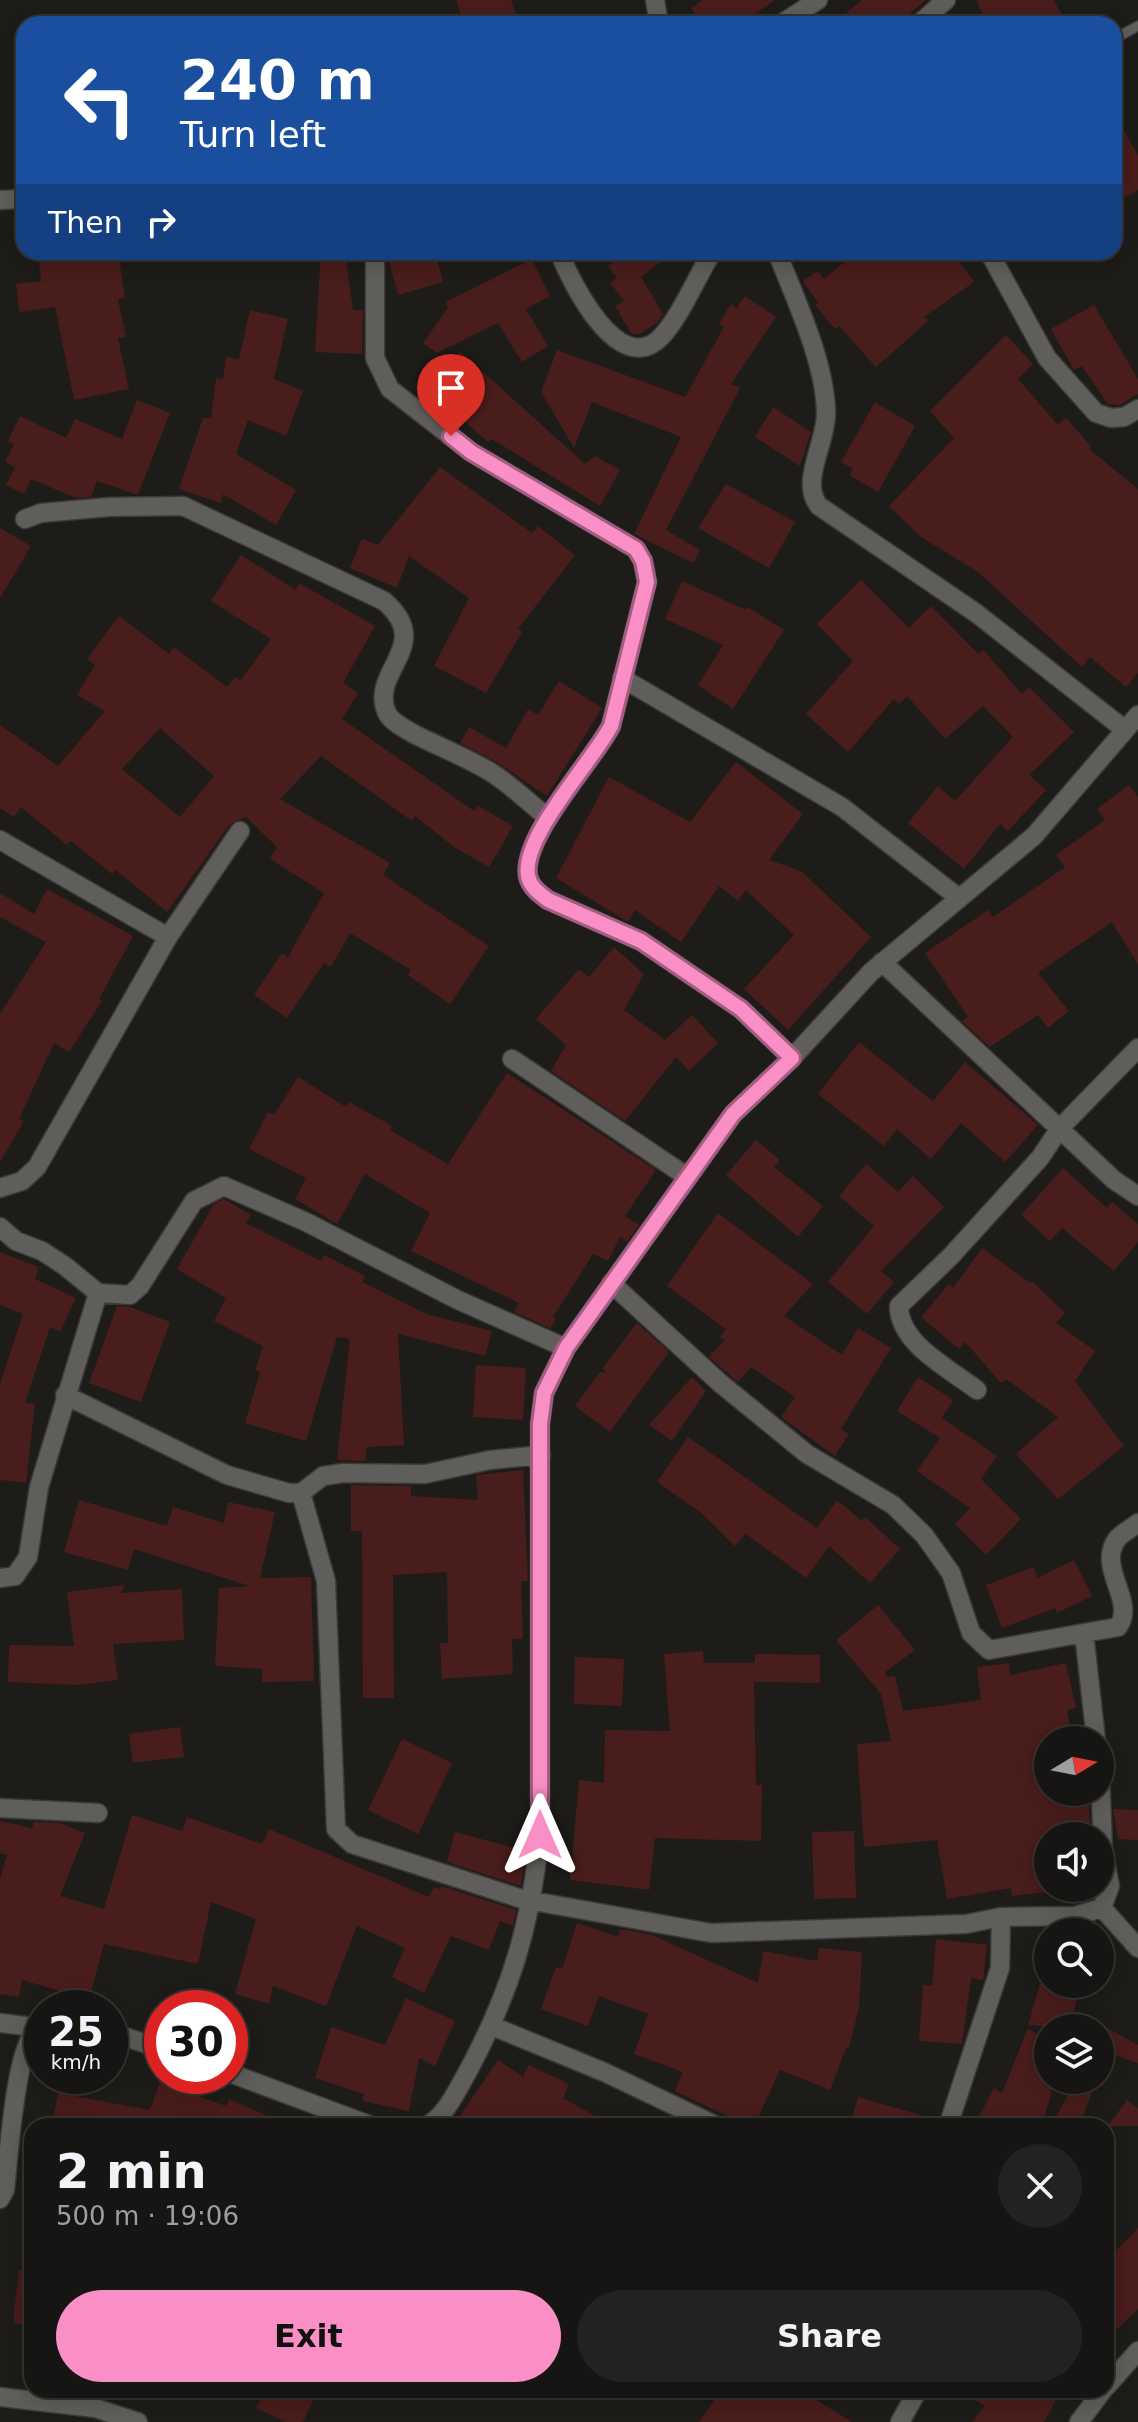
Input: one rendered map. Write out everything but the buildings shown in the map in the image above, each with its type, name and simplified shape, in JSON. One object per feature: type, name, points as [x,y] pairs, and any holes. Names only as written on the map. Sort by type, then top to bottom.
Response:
[{"type":"street","points":[[793,16],[818,0]]},
{"type":"street","points":[[928,16],[946,0]]},
{"type":"street","points":[[375,260],[375,358],[390,389],[471,452],[636,549],[643,561],[647,582],[611,726],[600,747],[547,817],[530,861],[528,877],[535,890],[548,900],[641,941],[741,1009],[792,1058]]},
{"type":"street","points":[[563,260],[589,310],[619,343],[634,348],[648,347],[661,337],[707,260]]},
{"type":"street","points":[[780,260],[807,326],[827,409],[825,438],[811,484],[811,496],[819,506],[976,613],[1124,729]]},
{"type":"street","points":[[993,260],[1047,358],[1096,413],[1111,418],[1124,417],[1138,409]]},
{"type":"street","points":[[25,519],[41,513],[109,507],[183,506],[384,601],[400,614],[405,631],[403,651],[384,695],[387,714],[406,730],[491,772],[547,817]]},
{"type":"street","points":[[622,678],[842,807],[959,898]]},
{"type":"street","points":[[435,2118],[451,2101],[492,2026],[520,1956],[533,1902],[540,1835],[541,1455],[544,1393],[566,1348],[733,1114],[792,1058],[882,962],[1034,836],[1138,715]]},
{"type":"street","points":[[0,1188],[22,1181],[37,1167],[168,937],[240,831]]},
{"type":"street","points":[[0,840],[168,937]]},
{"type":"street","points":[[882,962],[1114,1180],[1138,1196]]},
{"type":"street","points":[[977,1390],[913,1340],[901,1323],[899,1306],[1040,1158],[1060,1128],[1138,1048]]},
{"type":"street","points":[[512,1059],[686,1176]]},
{"type":"street","points":[[0,1227],[16,1241],[54,1259],[98,1293],[130,1295],[140,1286],[194,1201],[224,1186],[306,1222],[458,1300],[566,1348]]},
{"type":"street","points":[[611,1283],[720,1383],[807,1454],[893,1505],[924,1535],[951,1573],[978,1643],[989,1650],[1118,1627],[1122,1621],[1122,1604],[1110,1565],[1112,1553],[1117,1539],[1138,1523]]},
{"type":"street","points":[[0,1578],[15,1576],[28,1557],[39,1487],[98,1293]]},
{"type":"street","points":[[65,1395],[227,1475],[289,1493],[301,1493],[323,1476],[343,1473],[425,1474],[490,1460],[541,1455]]},
{"type":"street","points":[[301,1493],[326,1581],[335,1817],[340,1836],[352,1844],[533,1902],[711,1933],[953,1925],[1001,1917],[1075,1916],[1102,1908]]},
{"type":"street","points":[[1084,1633],[1094,1726]]},
{"type":"street","points":[[1101,1806],[1103,1850],[1110,1886],[1102,1908]]},
{"type":"street","points":[[0,1808],[98,1813]]},
{"type":"street","points":[[1102,1908],[1138,1948]]},
{"type":"street","points":[[951,2118],[1000,1968],[1001,1917]]},
{"type":"street","points":[[0,2023],[24,2025]]},
{"type":"street","points":[[492,2026],[604,2072],[700,2118]]},
{"type":"street","points":[[0,2199],[5,2190],[24,2047]]},
{"type":"street","points":[[248,2080],[351,2118]]},
{"type":"street","points":[[1114,2378],[1138,2351]]},
{"type":"street","points":[[0,2397],[95,2408],[138,2422]]},
{"type":"street","points":[[900,2422],[914,2398]]},
{"type":"street","points":[[1079,2422],[1097,2398]]},
{"type":"route","points":[[451,436],[471,452],[636,549],[643,561],[647,582],[611,726],[600,747],[547,817],[530,861],[528,877],[535,890],[548,900],[641,941],[741,1009],[792,1058],[733,1114],[686,1176],[566,1348],[544,1393],[540,1424],[543,1588],[540,1835]]}]
